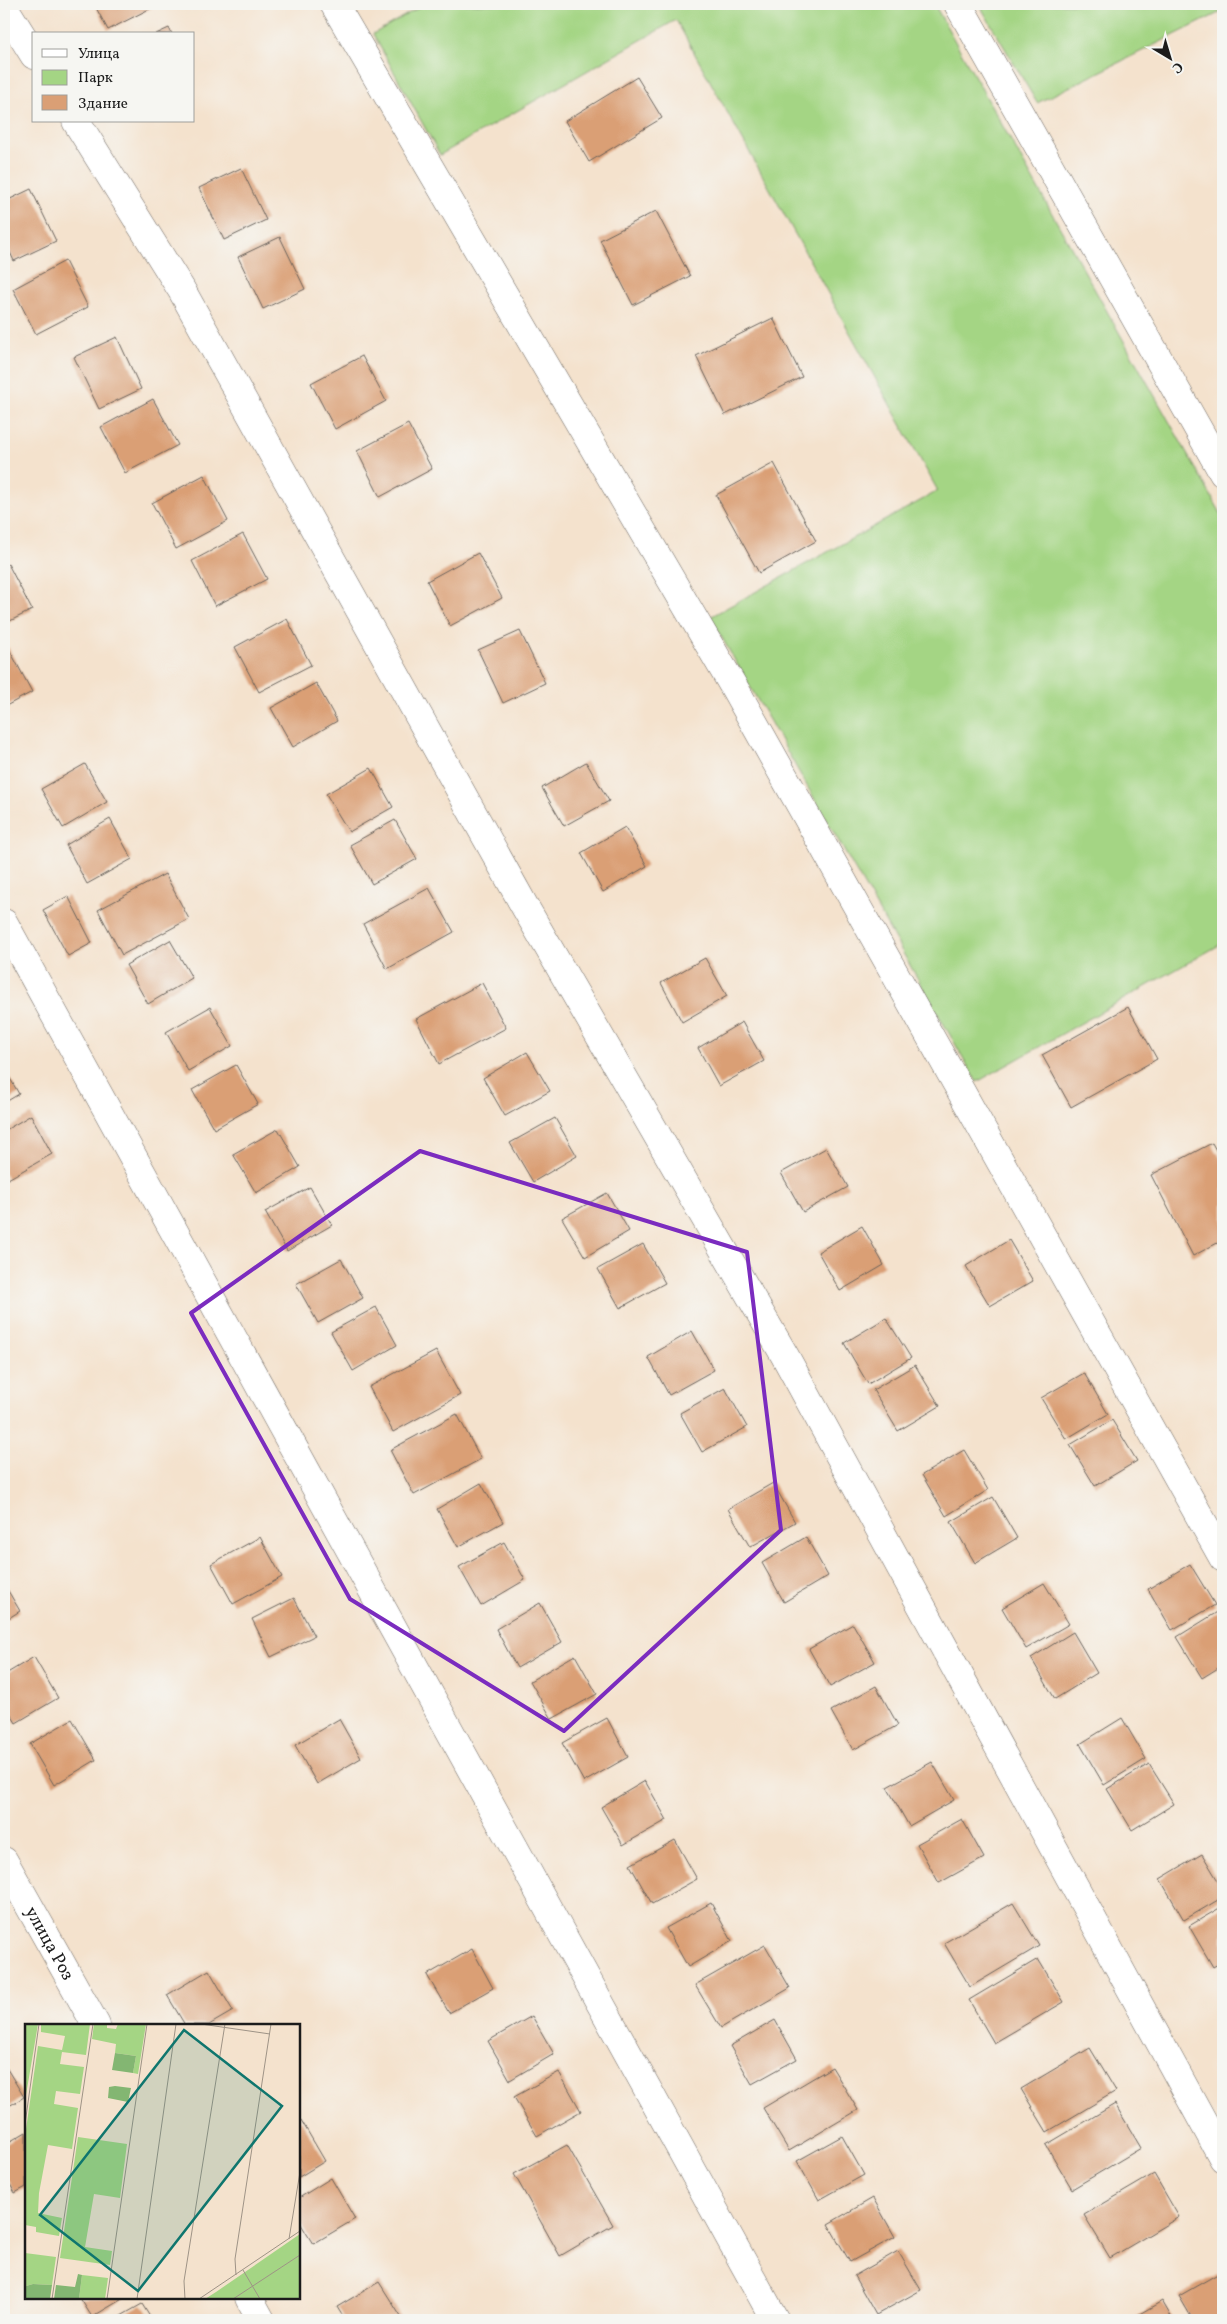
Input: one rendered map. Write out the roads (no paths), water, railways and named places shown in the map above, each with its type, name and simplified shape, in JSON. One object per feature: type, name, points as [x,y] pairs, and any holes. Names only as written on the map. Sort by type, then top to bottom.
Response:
[{"type":"street","points":[[334,4],[736,689],[1223,1558]]},
{"type":"street","points":[[958,4],[1223,472]]},
{"type":"street","points":[[4,7],[32,52]]},
{"type":"street","points":[[77,122],[181,289],[525,907],[785,1356],[1223,2158]]},
{"type":"street","points":[[4,923],[775,2320]]},
{"type":"street","name":"улица Роз","points":[[4,1860],[95,2024]]},
{"type":"street","points":[[249,2299],[261,2320]]}]
